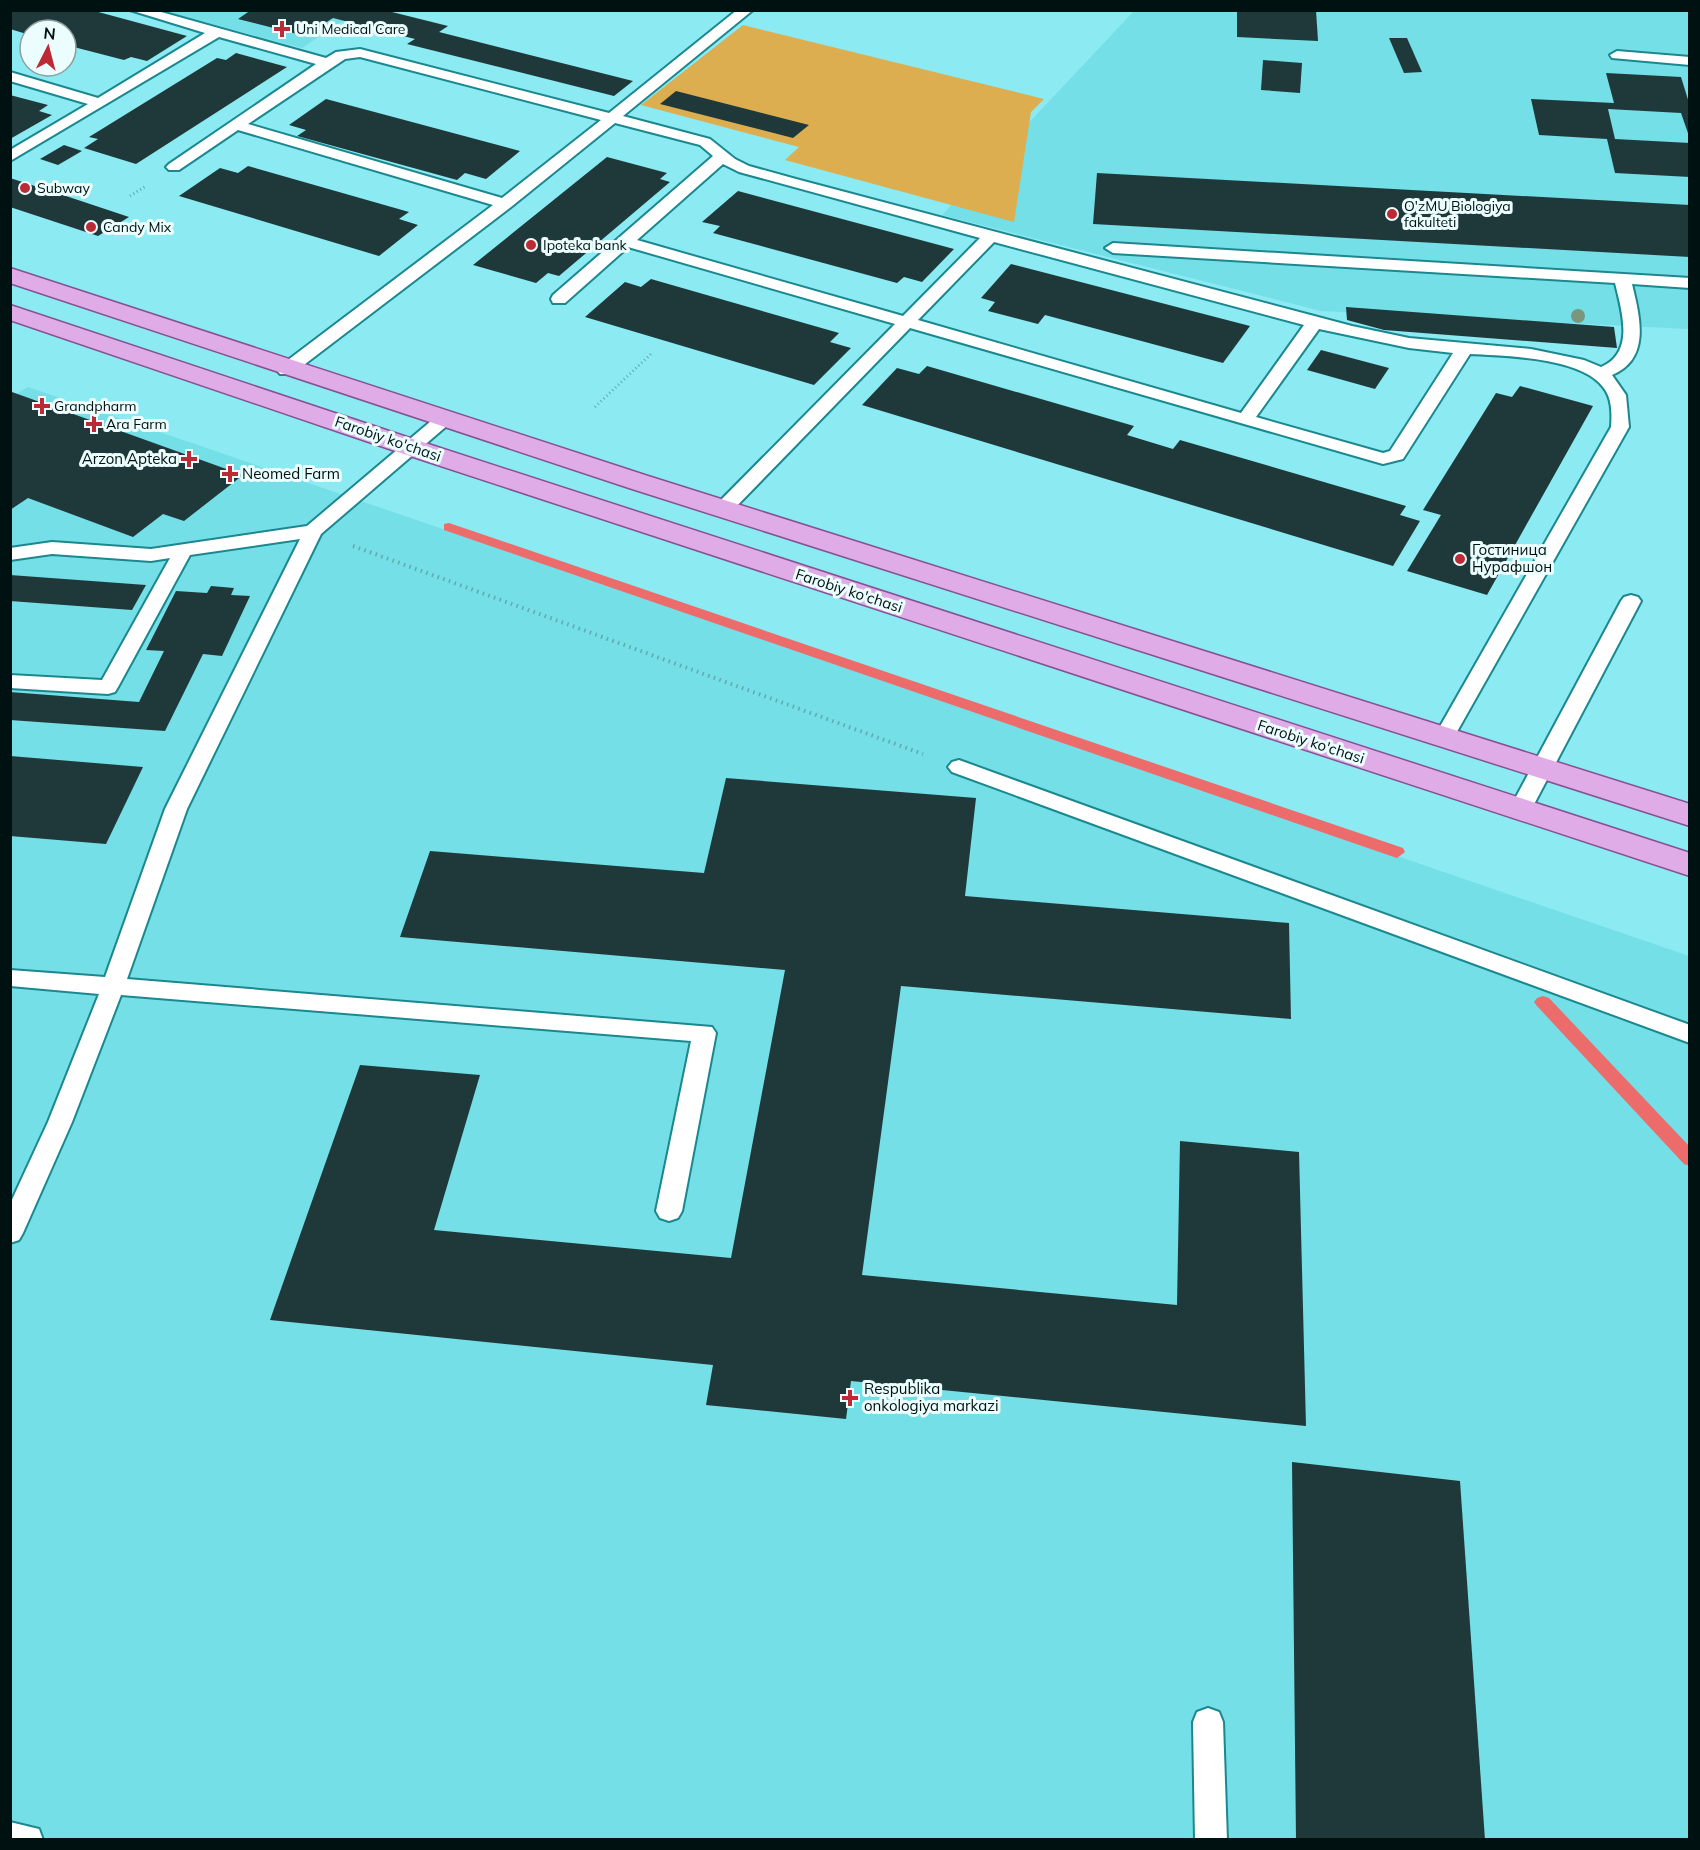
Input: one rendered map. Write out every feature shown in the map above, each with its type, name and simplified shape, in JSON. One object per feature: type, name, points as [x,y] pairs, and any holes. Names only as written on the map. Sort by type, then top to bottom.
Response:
[{"type":"main road","points":[[10,275],[285,369],[722,510],[1543,767],[1689,815]]},
{"type":"main road","name":"Farobiy ko'chasi","points":[[10,312],[410,447],[1689,866]]},
{"type":"lane","points":[[137,10],[328,63]]},
{"type":"lane","points":[[285,369],[505,204],[615,118],[746,10]]},
{"type":"lane","points":[[10,157],[216,33]]},
{"type":"lane","points":[[174,167],[341,55],[360,53],[705,142],[744,169],[1315,322],[1386,340],[1463,351],[1539,355],[1579,364],[1600,374],[1619,393],[1622,407],[1620,427],[1444,737]]},
{"type":"lane","points":[[1617,55],[1689,61]]},
{"type":"lane","points":[[10,76],[100,103]]},
{"type":"lane","points":[[236,125],[505,204]]},
{"type":"lane","points":[[559,299],[723,156]]},
{"type":"lane","points":[[722,510],[904,321],[991,236]]},
{"type":"lane","points":[[627,242],[1371,457],[1393,458],[1463,351]]},
{"type":"lane","points":[[1113,248],[1689,283]]},
{"type":"lane","points":[[1600,374],[1622,363],[1629,350],[1632,328],[1622,279]]},
{"type":"lane","points":[[1245,420],[1315,322]]},
{"type":"lane","points":[[10,1233],[60,1122],[113,987],[176,809],[313,531],[443,420]]},
{"type":"lane","points":[[10,554],[52,548],[151,555],[182,553],[313,531]]},
{"type":"lane","points":[[10,681],[108,687],[182,553]]},
{"type":"lane","points":[[1520,810],[1631,601]]},
{"type":"lane","points":[[959,767],[1689,1034]]},
{"type":"lane","points":[[10,978],[704,1033],[669,1211]]},
{"type":"lane","points":[[1208,1722],[1211,1839]]},
{"type":"lane","points":[[10,1838],[28,1839]]},
{"type":"path","points":[[595,407],[652,353]]},
{"type":"path","points":[[313,531],[959,767]]},
{"type":"shaded area","name":"Uni Medical Care","points":[[164,11],[358,11],[302,48]]},
{"type":"shaded area","points":[[1134,11],[1689,11],[1689,329],[1321,311],[942,215]]},
{"type":"shaded area","points":[[743,25],[1044,99],[1031,112],[1014,222],[785,160],[799,147],[641,105]]},
{"type":"shaded area","name":"Respublika onkologiya markazi","points":[[28,387],[1689,956],[1689,1839],[11,1840],[10,398]]},
{"type":"building","points":[[10,10],[91,10],[187,36],[147,61],[131,57],[124,60],[78,48],[78,18],[18,18],[18,31],[10,29]]},
{"type":"building","points":[[251,10],[384,10],[448,26],[439,32],[633,81],[614,96],[407,44],[415,39],[333,18],[305,36],[238,19]]},
{"type":"building","points":[[1237,10],[1316,10],[1318,41],[1237,37]]},
{"type":"building","points":[[1389,38],[1407,38],[1422,72],[1404,73]]},
{"type":"building","points":[[236,53],[287,67],[136,164],[84,148],[98,139],[89,137],[217,58],[226,60]]},
{"type":"building","points":[[1263,60],[1302,63],[1300,93],[1261,90]]},
{"type":"building","points":[[1606,73],[1681,77],[1690,106],[1690,139],[1681,113],[1608,109],[1615,139],[1690,143],[1690,177],[1615,173],[1607,139],[1539,135],[1531,99],[1614,103]]},
{"type":"building","points":[[676,91],[809,125],[793,138],[660,104]]},
{"type":"building","points":[[10,95],[48,105],[39,111],[52,115],[10,139]]},
{"type":"building","points":[[326,99],[520,151],[486,179],[465,173],[457,180],[297,136],[306,130],[289,125]]},
{"type":"building","points":[[64,145],[82,151],[58,165],[40,159]]},
{"type":"building","points":[[607,157],[667,173],[660,179],[670,182],[559,276],[548,273],[536,283],[473,265]]},
{"type":"building","points":[[248,166],[409,212],[399,219],[418,225],[379,256],[179,196],[220,168],[238,173]]},
{"type":"building","name":"O'zMU Biologiya fakulteti","points":[[1097,173],[1690,205],[1690,257],[1093,224]]},
{"type":"building","points":[[10,178],[129,217],[98,236],[10,207]]},
{"type":"building","points":[[738,191],[954,249],[922,282],[904,277],[897,283],[713,233],[720,226],[702,222]]},
{"type":"building","points":[[1011,264],[1250,326],[1223,363],[1045,315],[1038,324],[988,311],[995,302],[981,298]]},
{"type":"building","points":[[651,279],[839,333],[830,342],[851,348],[814,385],[585,317],[625,282],[641,287]]},
{"type":"building","points":[[1346,307],[1614,327],[1617,348],[1384,330],[1347,320]]},
{"type":"building","points":[[1321,350],[1389,368],[1375,389],[1307,370]]},
{"type":"building","points":[[927,366],[1134,426],[1127,435],[1173,449],[1180,440],[1406,506],[1400,515],[1420,521],[1393,566],[862,405],[897,368],[919,374]]},
{"type":"building","points":[[1520,386],[1593,406],[1487,595],[1407,571],[1441,515],[1423,510],[1496,393],[1512,397]]},
{"type":"building","points":[[12,392],[243,475],[184,521],[163,514],[133,537],[28,498],[10,510]]},
{"type":"building","points":[[10,575],[146,585],[132,610],[10,601]]},
{"type":"building","points":[[211,586],[234,588],[231,595],[250,596],[222,656],[203,654],[165,731],[10,720],[10,692],[139,702],[164,651],[146,650],[176,591],[207,593]]},
{"type":"building","points":[[10,756],[143,767],[106,844],[10,836]]},
{"type":"building","points":[[726,778],[976,798],[965,896],[1289,923],[1291,1019],[901,986],[862,1275],[1177,1305],[1180,1141],[1299,1152],[1306,1426],[851,1381],[846,1419],[706,1405],[713,1365],[270,1320],[360,1065],[480,1075],[434,1230],[731,1258],[785,970],[400,937],[430,851],[704,873]]},
{"type":"building","points":[[1292,1462],[1460,1481],[1485,1840],[1296,1840]]},
{"type":"waterway","points":[[449,527],[1397,852]]},
{"type":"waterway","points":[[1543,1002],[1690,1159]]},
{"type":"place","name":"Uni Medical Care","points":[[282,29]]},
{"type":"place","name":"Subway","points":[[25,188]]},
{"type":"place","name":"O'zMU Biologiya fakulteti","points":[[1392,214]]},
{"type":"place","name":"Candy Mix","points":[[91,227]]},
{"type":"place","name":"Ipoteka bank","points":[[531,245]]},
{"type":"place","name":"Grandpharm","points":[[42,406]]},
{"type":"place","name":"Ara Farm","points":[[94,424]]},
{"type":"place","name":"Arzon Apteka","points":[[189,459]]},
{"type":"place","name":"Neomed Farm","points":[[230,474]]},
{"type":"place","name":"Гостиница Нурафшон","points":[[1460,559]]},
{"type":"place","name":"Respublika onkologiya markazi","points":[[850,1398]]}]
